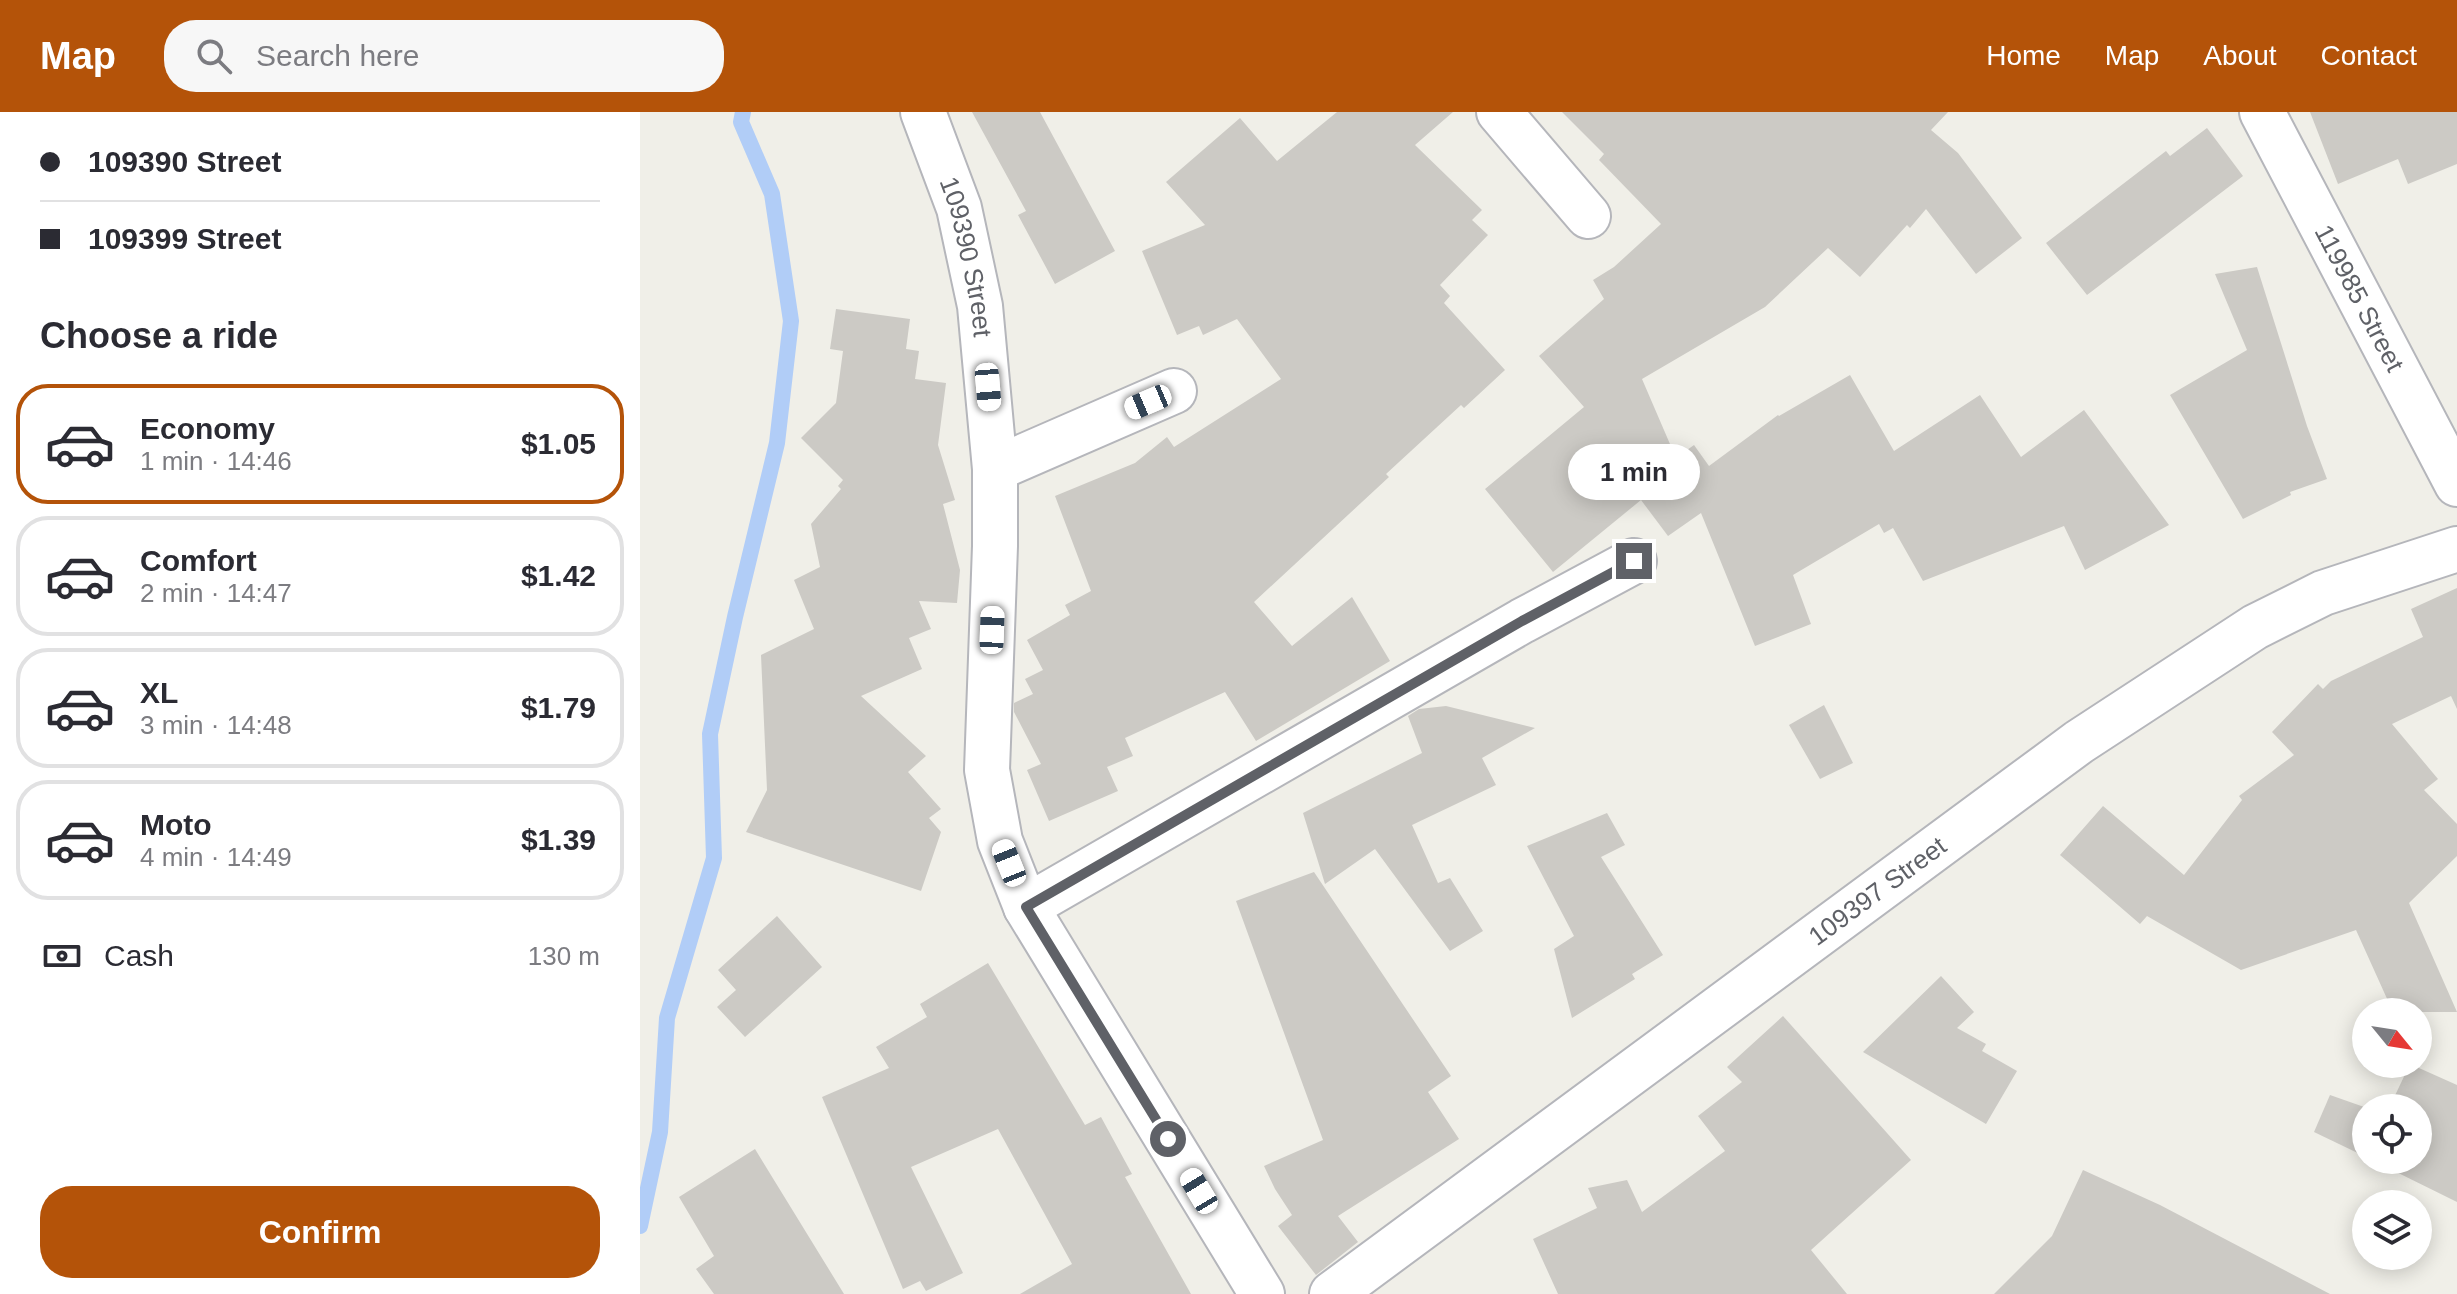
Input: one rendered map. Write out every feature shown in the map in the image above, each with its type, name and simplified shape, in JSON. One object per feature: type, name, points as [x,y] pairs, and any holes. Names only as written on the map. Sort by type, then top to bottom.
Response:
[{"type":"street","name":"109390 Street","points":[[923,112],[959,208],[980,306],[995,469],[987,770],[1000,841],[1026,907],[1262,1294]]},
{"type":"street","points":[[1499,112],[1588,216]]},
{"type":"street","name":"119985 Street","points":[[2262,112],[2457,484]]},
{"type":"street","points":[[995,469],[1174,391]]},
{"type":"street","name":"109397 Street","points":[[1332,1294],[2079,742],[2255,627],[2323,593],[2457,549]]},
{"type":"street","points":[[1026,907],[1522,621],[1634,561]]},
{"type":"building","points":[[972,112],[1040,112],[1115,251],[1055,284],[1018,215],[1026,211]]},
{"type":"building","points":[[1337,112],[1453,112],[1415,145],[1482,210],[1472,220],[1488,235],[1440,285],[1450,296],[1444,303],[1505,370],[1464,408],[1461,405],[1386,474],[1389,477],[1254,602],[1292,646],[1352,597],[1390,661],[1256,741],[1225,692],[1125,738],[1133,756],[1107,767],[1118,791],[1049,821],[1027,770],[1041,764],[1014,712],[1014,703],[1033,694],[1025,679],[1043,670],[1027,640],[1070,615],[1065,605],[1091,591],[1055,496],[1135,463],[1167,437],[1174,447],[1281,379],[1237,319],[1203,335],[1199,326],[1177,335],[1142,251],[1205,225],[1166,182],[1240,118],[1277,161]]},
{"type":"building","points":[[1562,112],[1948,112],[1931,130],[1958,153],[2022,238],[1976,274],[1926,209],[1910,228],[1907,225],[1860,277],[1828,248],[1765,307],[1642,379],[1676,458],[1694,445],[1709,466],[1778,415],[1850,375],[1894,451],[1980,395],[2021,457],[2084,410],[2169,525],[2085,570],[2064,526],[1923,581],[1893,528],[1884,533],[1879,524],[1793,575],[1811,624],[1755,646],[1701,513],[1668,536],[1641,500],[1553,572],[1485,489],[1584,407],[1539,356],[1604,299],[1593,280],[1614,267],[1661,224],[1599,160],[1604,154]]},
{"type":"building","points":[[2310,112],[2457,112],[2457,164],[2408,184],[2398,159],[2338,184]]},
{"type":"building","points":[[2207,128],[2243,176],[2087,295],[2046,243],[2166,151],[2170,156]]},
{"type":"building","points":[[2257,267],[2327,479],[2290,492],[2291,495],[2243,519],[2170,395],[2247,350],[2215,274]]},
{"type":"building","points":[[836,309],[910,319],[906,349],[919,351],[915,379],[946,383],[938,445],[955,500],[943,504],[960,570],[957,603],[919,601],[931,629],[909,638],[922,669],[861,696],[926,756],[908,772],[941,809],[929,818],[941,832],[921,891],[746,832],[767,790],[761,655],[814,629],[794,580],[820,567],[811,524],[841,489],[838,486],[843,480],[801,438],[836,403],[843,351],[830,349]]},
{"type":"building","points":[[2457,588],[2457,709],[2451,696],[2392,724],[2438,779],[2424,790],[2457,824],[2457,856],[2409,903],[2457,1012],[2432,1012],[2432,998],[2387,998],[2356,930],[2241,970],[2147,916],[2140,924],[2060,855],[2103,806],[2184,875],[2242,800],[2239,796],[2294,755],[2272,732],[2318,684],[2323,689],[2331,681],[2423,637],[2411,609]]},
{"type":"building","points":[[1824,705],[1853,763],[1820,779],[1789,725]]},
{"type":"building","points":[[1446,706],[1535,728],[1482,758],[1496,785],[1412,825],[1438,883],[1450,878],[1483,931],[1450,951],[1375,849],[1325,884],[1303,813],[1422,753],[1408,716],[1419,709]]},
{"type":"building","points":[[1607,813],[1625,845],[1601,857],[1663,955],[1632,974],[1635,979],[1572,1018],[1554,949],[1574,936],[1527,846]]},
{"type":"building","points":[[1314,872],[1451,1076],[1428,1092],[1459,1139],[1338,1216],[1358,1242],[1316,1275],[1278,1226],[1292,1215],[1264,1166],[1323,1140],[1236,901]]},
{"type":"building","points":[[777,916],[822,967],[745,1037],[717,1007],[736,990],[718,970]]},
{"type":"building","points":[[988,963],[1085,1125],[1101,1117],[1132,1174],[1125,1177],[1191,1294],[1020,1294],[1072,1264],[998,1129],[911,1167],[963,1273],[926,1291],[920,1281],[903,1289],[822,1097],[889,1068],[876,1047],[927,1017],[920,1004]]},
{"type":"building","points":[[1941,976],[1974,1012],[1957,1028],[1986,1044],[1982,1051],[2017,1071],[1986,1124],[1863,1052]]},
{"type":"building","points":[[1783,1016],[1911,1160],[1811,1250],[1847,1294],[1558,1294],[1533,1239],[1597,1208],[1588,1188],[1627,1180],[1642,1212],[1725,1151],[1698,1116],[1742,1082],[1727,1067]]},
{"type":"building","points":[[2432,1074],[2457,1085],[2457,1202],[2400,1174],[2432,1174],[2432,1094],[2396,1094],[2403,1078],[2432,1078]]},
{"type":"building","points":[[2330,1095],[2352,1103],[2352,1150],[2314,1132]]},
{"type":"building","points":[[755,1149],[844,1294],[714,1294],[696,1269],[714,1256],[679,1197]]},
{"type":"building","points":[[2083,1170],[2160,1205],[2330,1294],[1994,1294],[2052,1236]]},
{"type":"waterway","points":[[640,1226],[660,1132],[667,1018],[714,858],[710,734],[777,443],[791,321],[772,194],[741,122],[743,112]]},
{"type":"route","points":[[1168,1139],[1026,907],[1522,621],[1634,561]]}]
